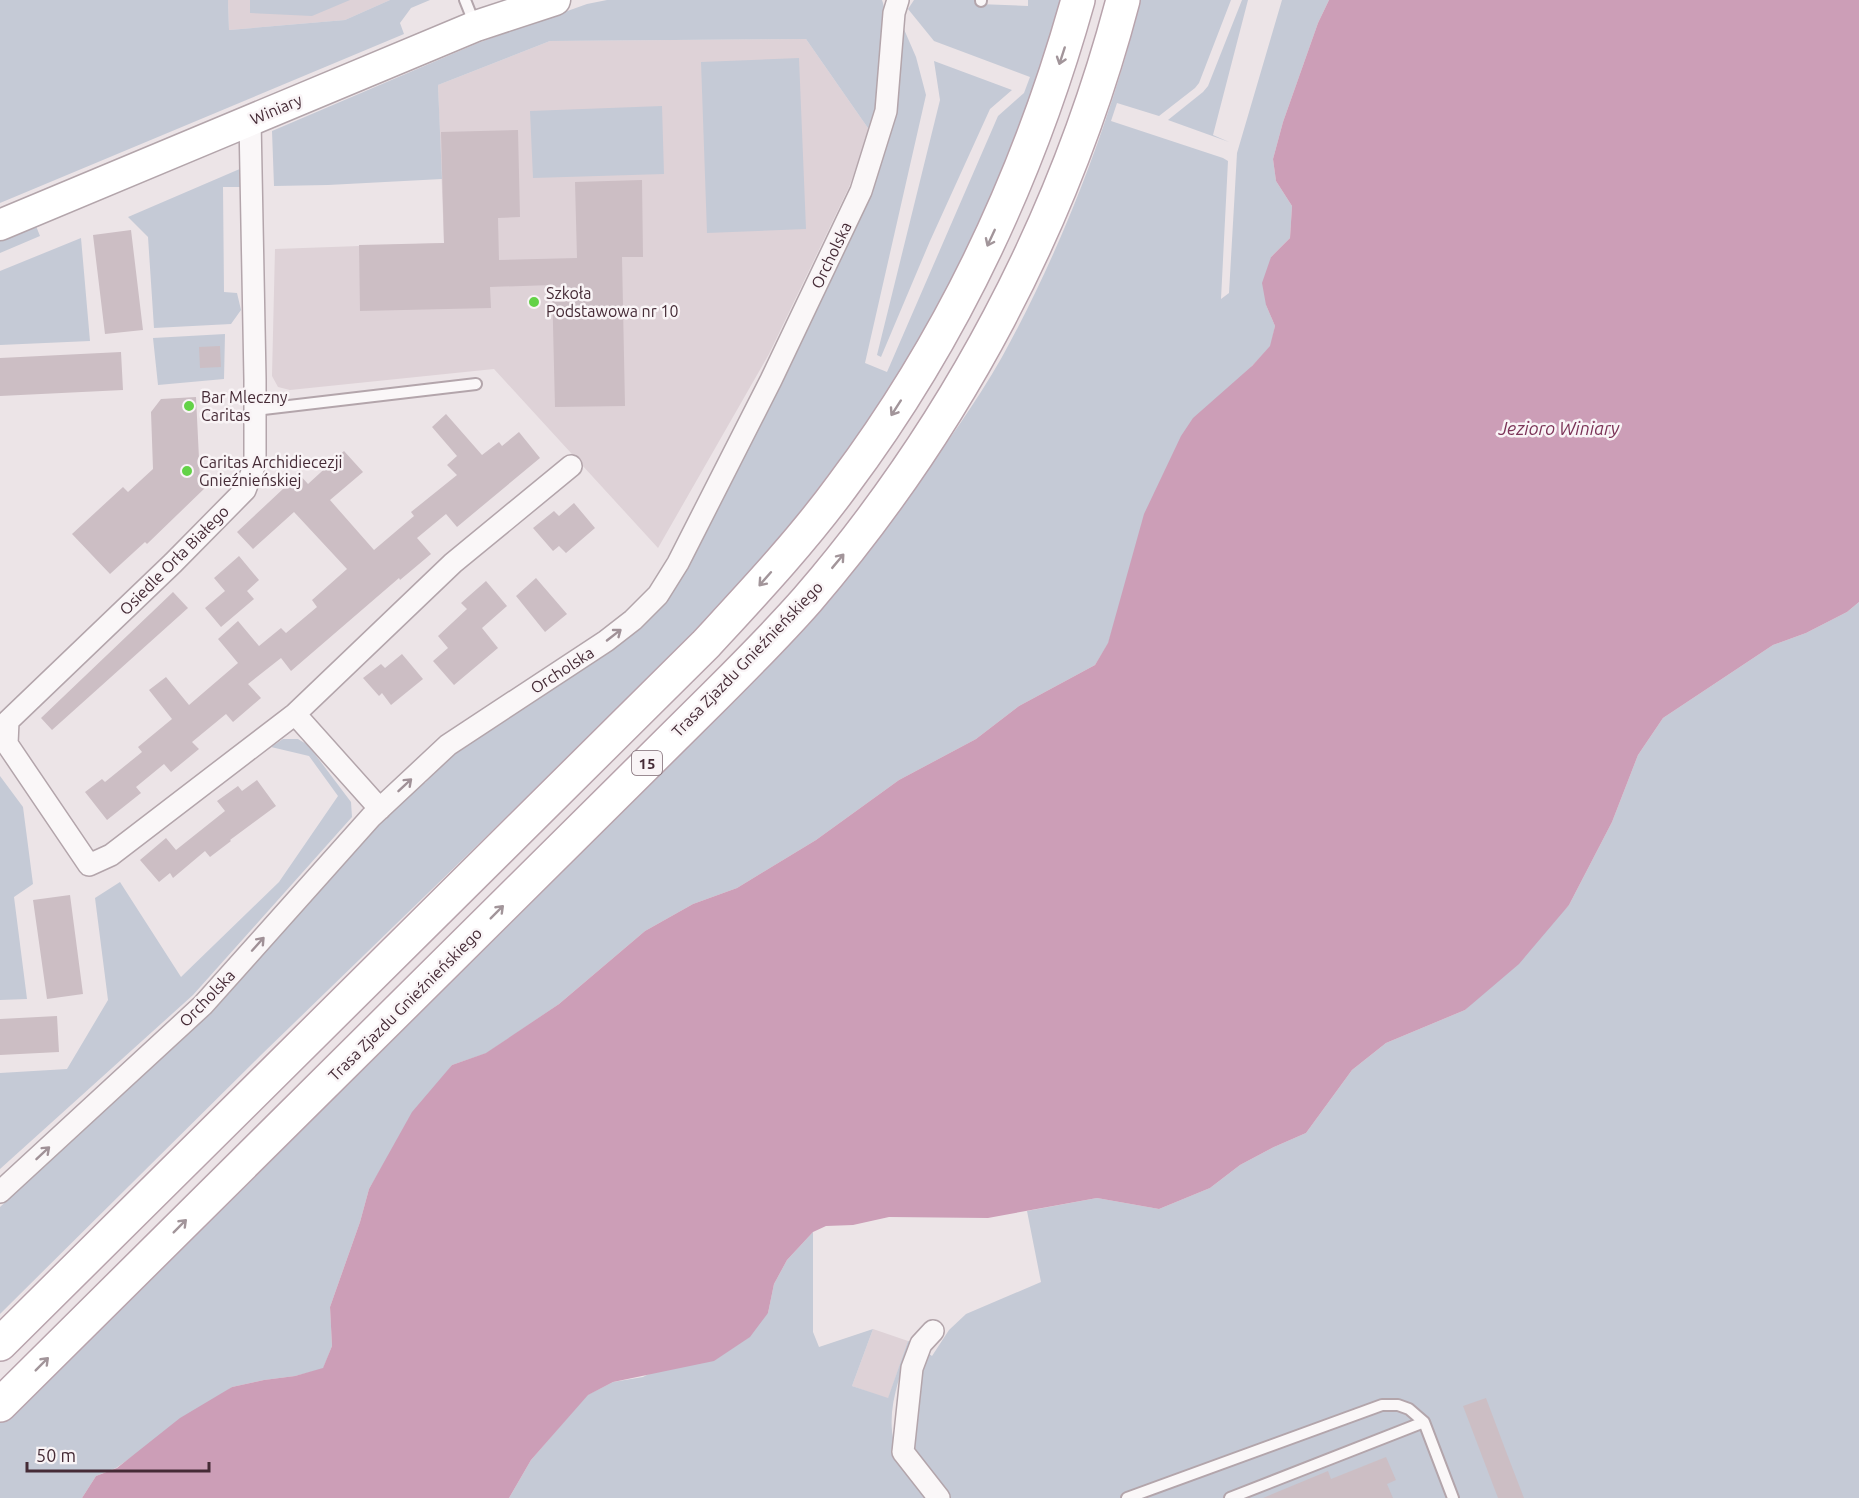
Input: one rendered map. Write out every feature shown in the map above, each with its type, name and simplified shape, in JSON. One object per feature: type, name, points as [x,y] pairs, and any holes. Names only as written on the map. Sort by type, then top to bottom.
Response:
[{"type":"main road","name":"15","points":[[0,1344],[706,644],[807,530],[892,416],[966,289],[992,236],[1031,145],[1078,0]]},
{"type":"main road","name":"Trasa Zjazdu Gnieźnieńskiego","points":[[0,1405],[723,687],[806,600],[849,549],[926,442],[959,390],[1007,305],[1070,164],[1093,101],[1123,0]]},
{"type":"street","name":"Winiary","points":[[0,225],[250,120],[470,13],[555,0]]},
{"type":"street","name":"Orcholska","points":[[0,1192],[202,1005],[380,809],[448,745],[606,641],[633,620],[658,595],[678,562],[771,380],[861,191],[886,111],[894,13],[898,0]]},
{"type":"street","name":"Osiedle Orła Białego","points":[[250,120],[255,464],[244,490],[8,721],[7,744],[89,865],[111,855],[295,714]]},
{"type":"street","points":[[380,809],[295,714],[453,563],[571,466]]},
{"type":"street","points":[[933,1330],[921,1344],[912,1368],[903,1452],[939,1498]]},
{"type":"lane","points":[[255,410],[476,384]]},
{"type":"lane","points":[[1127,1498],[1382,1405],[1409,1409],[1424,1422],[1453,1498]]},
{"type":"lane","points":[[1230,1498],[1424,1422]]},
{"type":"shaded area","points":[[0,0],[228,0],[229,30],[345,20],[390,0],[430,0],[411,8],[400,23],[404,34],[0,203]]},
{"type":"shaded area","points":[[228,0],[390,0],[345,20],[229,30]]},
{"type":"shaded area","points":[[250,0],[350,0],[312,16],[250,13]]},
{"type":"shaded area","points":[[607,0],[882,0],[885,26],[884,45],[877,103],[870,131],[806,39],[550,41],[438,85],[442,179],[274,186],[272,131],[478,43],[587,4]]},
{"type":"shaded area","points":[[914,0],[977,0],[978,4],[1028,6],[1028,0],[1060,0],[1037,79],[985,211],[954,278],[905,364],[868,422],[791,524],[741,585],[622,705],[260,1056],[0,1314],[0,1207],[214,1010],[379,822],[421,780],[425,783],[453,754],[638,628],[869,195],[903,27],[916,57],[926,95],[865,363],[887,372],[998,116],[1024,93],[1030,77],[934,41],[908,9]]},
{"type":"shaded area","points":[[1139,0],[1231,0],[1199,83],[1195,88],[1159,116],[1117,103],[1111,121],[1228,161],[1221,299],[1229,293],[1237,153],[1282,0],[1329,0],[1318,23],[1283,122],[1273,159],[1276,181],[1292,206],[1290,238],[1271,257],[1266,305],[1275,326],[1271,346],[1252,366],[1118,612],[1108,644],[1095,665],[1019,706],[976,739],[899,780],[816,840],[737,888],[693,904],[645,931],[559,1004],[487,1053],[452,1065],[395,1145],[369,1189],[360,1222],[330,1307],[332,1346],[323,1369],[232,1387],[116,1468],[96,1476],[82,1498],[0,1498],[0,1420],[910,494],[992,375],[1053,255],[1096,148],[1123,66]]},
{"type":"shaded area","points":[[1242,0],[1248,0],[1213,135],[1229,142],[1168,120],[1208,86]]},
{"type":"shaded area","name":"Szkoła Podstawowa nr 10","points":[[806,39],[870,131],[849,187],[769,354],[658,548],[494,369],[290,390],[278,387],[272,376],[275,249],[444,243],[438,85],[550,41]]},
{"type":"shaded area","points":[[799,58],[806,229],[707,233],[701,62]]},
{"type":"shaded area","points":[[934,61],[1012,90],[990,109],[930,241],[881,357],[877,355],[940,100]]},
{"type":"shaded area","points":[[662,106],[664,174],[533,178],[530,111]]},
{"type":"shaded area","points":[[242,168],[243,187],[223,187],[224,292],[237,293],[241,310],[231,324],[154,328],[148,237],[128,217]]},
{"type":"shaded area","points":[[36,226],[40,236],[0,253],[0,241]]},
{"type":"shaded area","points":[[81,238],[90,341],[0,345],[0,271]]},
{"type":"shaded area","points":[[225,334],[224,379],[158,385],[153,338]]},
{"type":"shaded area","points":[[1859,602],[1859,1498],[949,1498],[914,1453],[911,1430],[923,1349],[932,1356],[949,1330],[966,1314],[1041,1282],[1027,1211],[1097,1198],[1159,1209],[1210,1188],[1240,1165],[1306,1133],[1352,1070],[1386,1043],[1465,1010],[1569,905],[1612,822],[1638,755],[1663,718],[1773,645],[1806,633],[1847,612]]},
{"type":"shaded area","points":[[283,739],[298,739],[308,745],[351,802],[352,817],[193,995],[0,1169],[0,1073],[67,1069],[108,1000],[95,898],[120,882],[181,977],[279,882],[338,796],[309,756],[271,747]]},
{"type":"shaded area","points":[[0,776],[23,807],[33,884],[14,897],[27,999],[0,1000]]},
{"type":"shaded area","points":[[813,1232],[813,1332],[819,1347],[873,1329],[852,1386],[888,1398],[908,1341],[911,1342],[897,1386],[892,1431],[901,1460],[928,1498],[509,1498],[531,1460],[587,1395],[613,1382],[643,1377],[768,1313],[774,1284],[787,1260]]},
{"type":"shaded area","points":[[873,1329],[908,1341],[888,1399],[852,1386]]},
{"type":"water","name":"Jezioro Winiary","points":[[1329,0],[1859,0],[1859,602],[1847,612],[1806,633],[1773,645],[1663,718],[1638,755],[1612,822],[1569,905],[1519,964],[1465,1010],[1386,1043],[1352,1070],[1306,1133],[1240,1165],[1210,1188],[1159,1209],[1097,1198],[988,1218],[889,1217],[853,1225],[826,1226],[813,1232],[787,1260],[774,1284],[768,1313],[750,1337],[714,1361],[613,1382],[588,1395],[531,1460],[509,1498],[82,1498],[96,1476],[117,1468],[180,1418],[232,1387],[295,1376],[323,1368],[332,1346],[330,1307],[360,1222],[369,1189],[412,1112],[452,1065],[486,1053],[559,1004],[645,931],[693,904],[737,888],[816,840],[899,780],[976,739],[1019,706],[1095,665],[1108,643],[1144,514],[1181,436],[1193,418],[1252,366],[1270,346],[1275,326],[1266,305],[1262,283],[1271,257],[1290,238],[1292,206],[1276,181],[1273,159],[1283,122],[1318,23]]},
{"type":"building","points":[[518,130],[520,217],[498,218],[499,260],[577,258],[575,182],[642,180],[643,257],[622,257],[625,406],[555,407],[552,285],[490,287],[491,308],[360,311],[359,245],[444,243],[441,132]]},
{"type":"building","points":[[131,230],[143,330],[105,334],[93,235]]},
{"type":"building","points":[[220,346],[221,367],[200,368],[199,347]]},
{"type":"building","points":[[121,352],[123,390],[0,396],[0,358]]},
{"type":"building","points":[[196,397],[200,479],[207,486],[147,544],[145,542],[110,574],[72,534],[123,487],[128,492],[153,469],[151,412],[161,399]]},
{"type":"building","points":[[446,414],[482,455],[499,442],[502,446],[519,432],[540,458],[457,527],[446,514],[417,538],[431,554],[400,580],[399,578],[291,671],[281,658],[248,684],[261,698],[233,722],[226,714],[192,742],[199,749],[171,772],[164,764],[136,787],[141,793],[107,820],[85,792],[102,779],[105,782],[142,752],[138,747],[172,719],[149,690],[166,677],[189,705],[238,663],[218,639],[238,621],[259,646],[281,628],[286,633],[317,607],[312,600],[347,569],[294,512],[253,549],[237,532],[299,474],[308,484],[344,451],[363,472],[330,500],[374,550],[414,516],[411,512],[457,475],[447,465],[457,456],[432,427]]},
{"type":"building","points":[[574,503],[595,528],[566,553],[559,546],[553,551],[533,528],[554,511],[559,516]]},
{"type":"building","points":[[239,556],[259,580],[247,591],[254,599],[221,627],[205,608],[225,591],[214,578]]},
{"type":"building","points":[[536,578],[567,614],[545,632],[516,596]]},
{"type":"building","points":[[486,581],[507,606],[482,628],[498,648],[454,685],[433,661],[448,648],[438,636],[467,609],[461,603]]},
{"type":"building","points":[[173,592],[188,608],[52,730],[41,718]]},
{"type":"building","points":[[402,654],[423,679],[391,705],[382,693],[379,696],[363,678],[381,664],[385,668]]},
{"type":"building","points":[[257,780],[276,806],[210,857],[205,851],[173,878],[170,873],[159,882],[140,860],[166,838],[176,850],[225,811],[217,801],[238,786],[242,791]]},
{"type":"building","points":[[70,895],[83,994],[47,999],[33,900]]},
{"type":"building","points":[[57,1016],[59,1052],[0,1055],[0,1019]]},
{"type":"building","points":[[1486,1398],[1524,1498],[1498,1498],[1463,1406]]},
{"type":"building","points":[[1386,1457],[1396,1480],[1387,1484],[1393,1498],[1263,1498],[1328,1471],[1331,1479]]},
{"type":"place","name":"Szkoła Podstawowa nr 10","points":[[534,302]]},
{"type":"place","name":"Bar Mleczny Caritas","points":[[189,406]]},
{"type":"place","name":"Caritas Archidiecezji Gnieźnieńskiej","points":[[187,471]]}]
